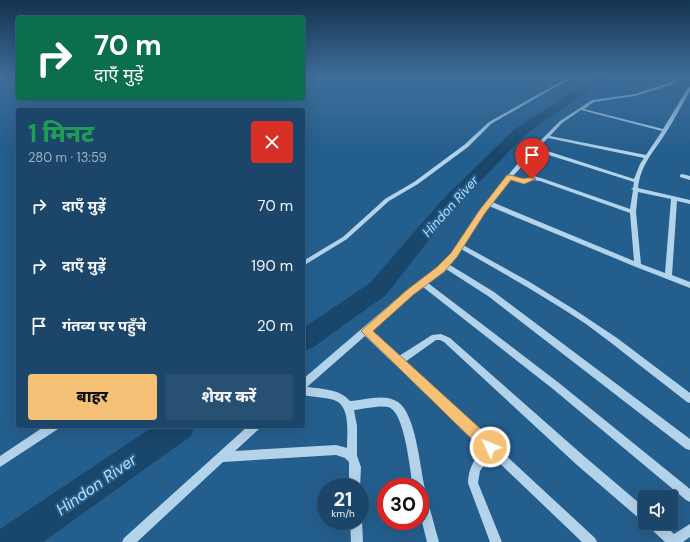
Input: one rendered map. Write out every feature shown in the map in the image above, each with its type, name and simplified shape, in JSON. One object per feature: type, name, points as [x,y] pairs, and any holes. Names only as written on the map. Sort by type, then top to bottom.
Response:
[{"type":"street","points":[[305,263],[345,238],[387,200],[416,183],[466,146],[490,123],[529,102]]},
{"type":"street","points":[[305,383],[445,265],[454,255],[488,203],[509,177],[561,122],[590,102]]},
{"type":"street","points":[[638,265],[633,212],[636,180],[647,157],[665,131],[682,102]]},
{"type":"street","points":[[581,109],[665,131]]},
{"type":"street","points":[[548,137],[647,157]]},
{"type":"street","points":[[535,149],[636,180]]},
{"type":"street","points":[[682,176],[690,178]]},
{"type":"street","points":[[509,177],[524,182],[534,178],[542,180],[633,212]]},
{"type":"street","points":[[634,189],[690,202]]},
{"type":"street","points":[[668,276],[674,198]]},
{"type":"street","points":[[488,203],[690,285]]},
{"type":"street","points":[[460,246],[531,285],[579,316],[642,361],[690,399]]},
{"type":"street","points":[[445,265],[491,294],[690,445]]},
{"type":"street","points":[[423,283],[556,386],[690,496]]},
{"type":"street","points":[[366,331],[591,542]]},
{"type":"street","points":[[399,361],[436,337],[441,337],[447,340],[581,461],[638,510]]},
{"type":"street","points":[[305,391],[335,396],[343,400],[348,406],[352,424],[352,455],[355,463],[355,478]]},
{"type":"street","points":[[348,406],[386,402],[392,403],[397,407],[405,421],[417,478]]},
{"type":"street","points":[[0,462],[51,428]]},
{"type":"street","points":[[128,542],[253,428]]},
{"type":"street","points":[[490,447],[477,466],[473,483],[496,542]]},
{"type":"street","points":[[221,457],[336,450],[346,451],[352,455]]},
{"type":"street","points":[[429,526],[433,542]]},
{"type":"street","points":[[356,530],[357,542]]},
{"type":"street","points":[[660,530],[673,542],[690,530]]},
{"type":"waterway","name":"Hindon River","points":[[305,340],[378,289],[448,204],[520,132],[564,102]]},
{"type":"waterway","name":"Hindon River","points":[[12,542],[177,428]]},
{"type":"route","points":[[490,447],[366,331],[410,292],[440,270],[454,255],[481,212],[509,177],[524,182],[532,179]]}]
